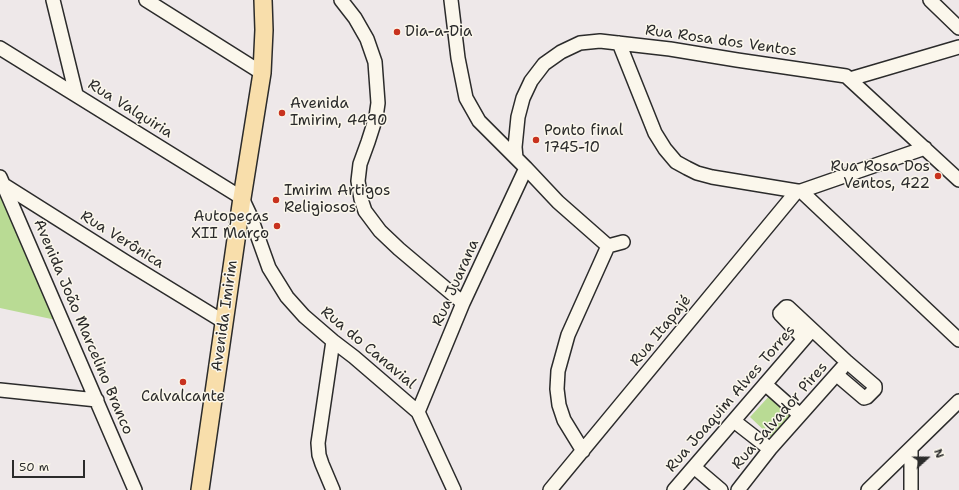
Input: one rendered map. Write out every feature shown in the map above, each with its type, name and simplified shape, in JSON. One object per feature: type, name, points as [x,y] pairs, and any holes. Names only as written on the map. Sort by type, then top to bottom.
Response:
[{"type":"main road","name":"Avenida Imirim","points":[[204,487],[236,236],[262,73],[264,30],[263,0]]},
{"type":"street","points":[[53,0],[76,94]]},
{"type":"street","points":[[146,0],[262,73]]},
{"type":"street","points":[[340,0],[355,18],[367,39],[375,62],[378,103],[376,116],[360,164],[358,181],[365,211],[380,231],[463,303]]},
{"type":"street","points":[[451,0],[458,58],[466,98],[479,121],[558,202],[608,246]]},
{"type":"street","points":[[930,0],[959,28]]},
{"type":"street","name":"Rua Rosa dos Ventos","points":[[516,158],[515,147],[518,117],[531,81],[544,64],[561,52],[580,43],[600,41],[670,49],[846,76],[959,180]]},
{"type":"street","points":[[619,43],[655,133],[665,149],[676,162],[697,173],[712,177],[799,191],[925,148]]},
{"type":"street","points":[[850,79],[959,47]]},
{"type":"street","name":"Rua Valquiria","points":[[0,48],[242,198]]},
{"type":"street","name":"Rua Juarana","points":[[418,412],[463,303],[526,168]]},
{"type":"street","name":"Rua Verônica","points":[[2,181],[126,262],[224,322]]},
{"type":"street","name":"Avenida João Marcelino Branco","points":[[2,181],[136,490]]},
{"type":"street","points":[[799,191],[959,340]]},
{"type":"street","name":"Rua Itapajé","points":[[550,490],[799,191]]},
{"type":"street","name":"Rua do Canavial","points":[[242,198],[250,215],[269,268],[287,297],[304,316],[418,412],[454,490]]},
{"type":"street","points":[[236,236],[248,232],[256,234]]},
{"type":"street","points":[[608,246],[623,242]]},
{"type":"street","points":[[583,451],[564,420],[559,405],[557,389],[558,371],[568,335],[608,246]]},
{"type":"street","name":"Rua Joaquim Alves Torres","points":[[674,490],[808,334],[847,362]]},
{"type":"street","points":[[333,341],[318,449],[322,464],[334,490]]},
{"type":"street","points":[[837,375],[864,398],[875,389],[875,386],[847,362]]},
{"type":"street","name":"Rua Salvador Pires","points":[[738,490],[770,449],[847,362]]},
{"type":"street","points":[[765,384],[800,415]]},
{"type":"street","points":[[0,390],[97,400]]},
{"type":"street","points":[[868,490],[959,400]]},
{"type":"street","points":[[734,421],[770,449]]},
{"type":"street","points":[[911,448],[911,490]]},
{"type":"street","points":[[694,468],[720,490]]},
{"type":"green space","points":[[0,192],[56,320],[0,308]]},
{"type":"green space","points":[[771,394],[792,413],[771,437],[750,417]]},
{"type":"place","name":"Dia-a-Dia","points":[[397,32]]},
{"type":"place","name":"Avenida Imirim, 4490","points":[[282,113]]},
{"type":"place","name":"Ponto final 1745-10","points":[[536,140]]},
{"type":"place","name":"Rua Rosa Dos Ventos, 422","points":[[938,176]]},
{"type":"place","name":"Imirim Artigos Religiosos","points":[[276,200]]},
{"type":"place","name":"Autopeças XII Março","points":[[277,226]]},
{"type":"place","name":"Calvalcante","points":[[183,382]]}]
